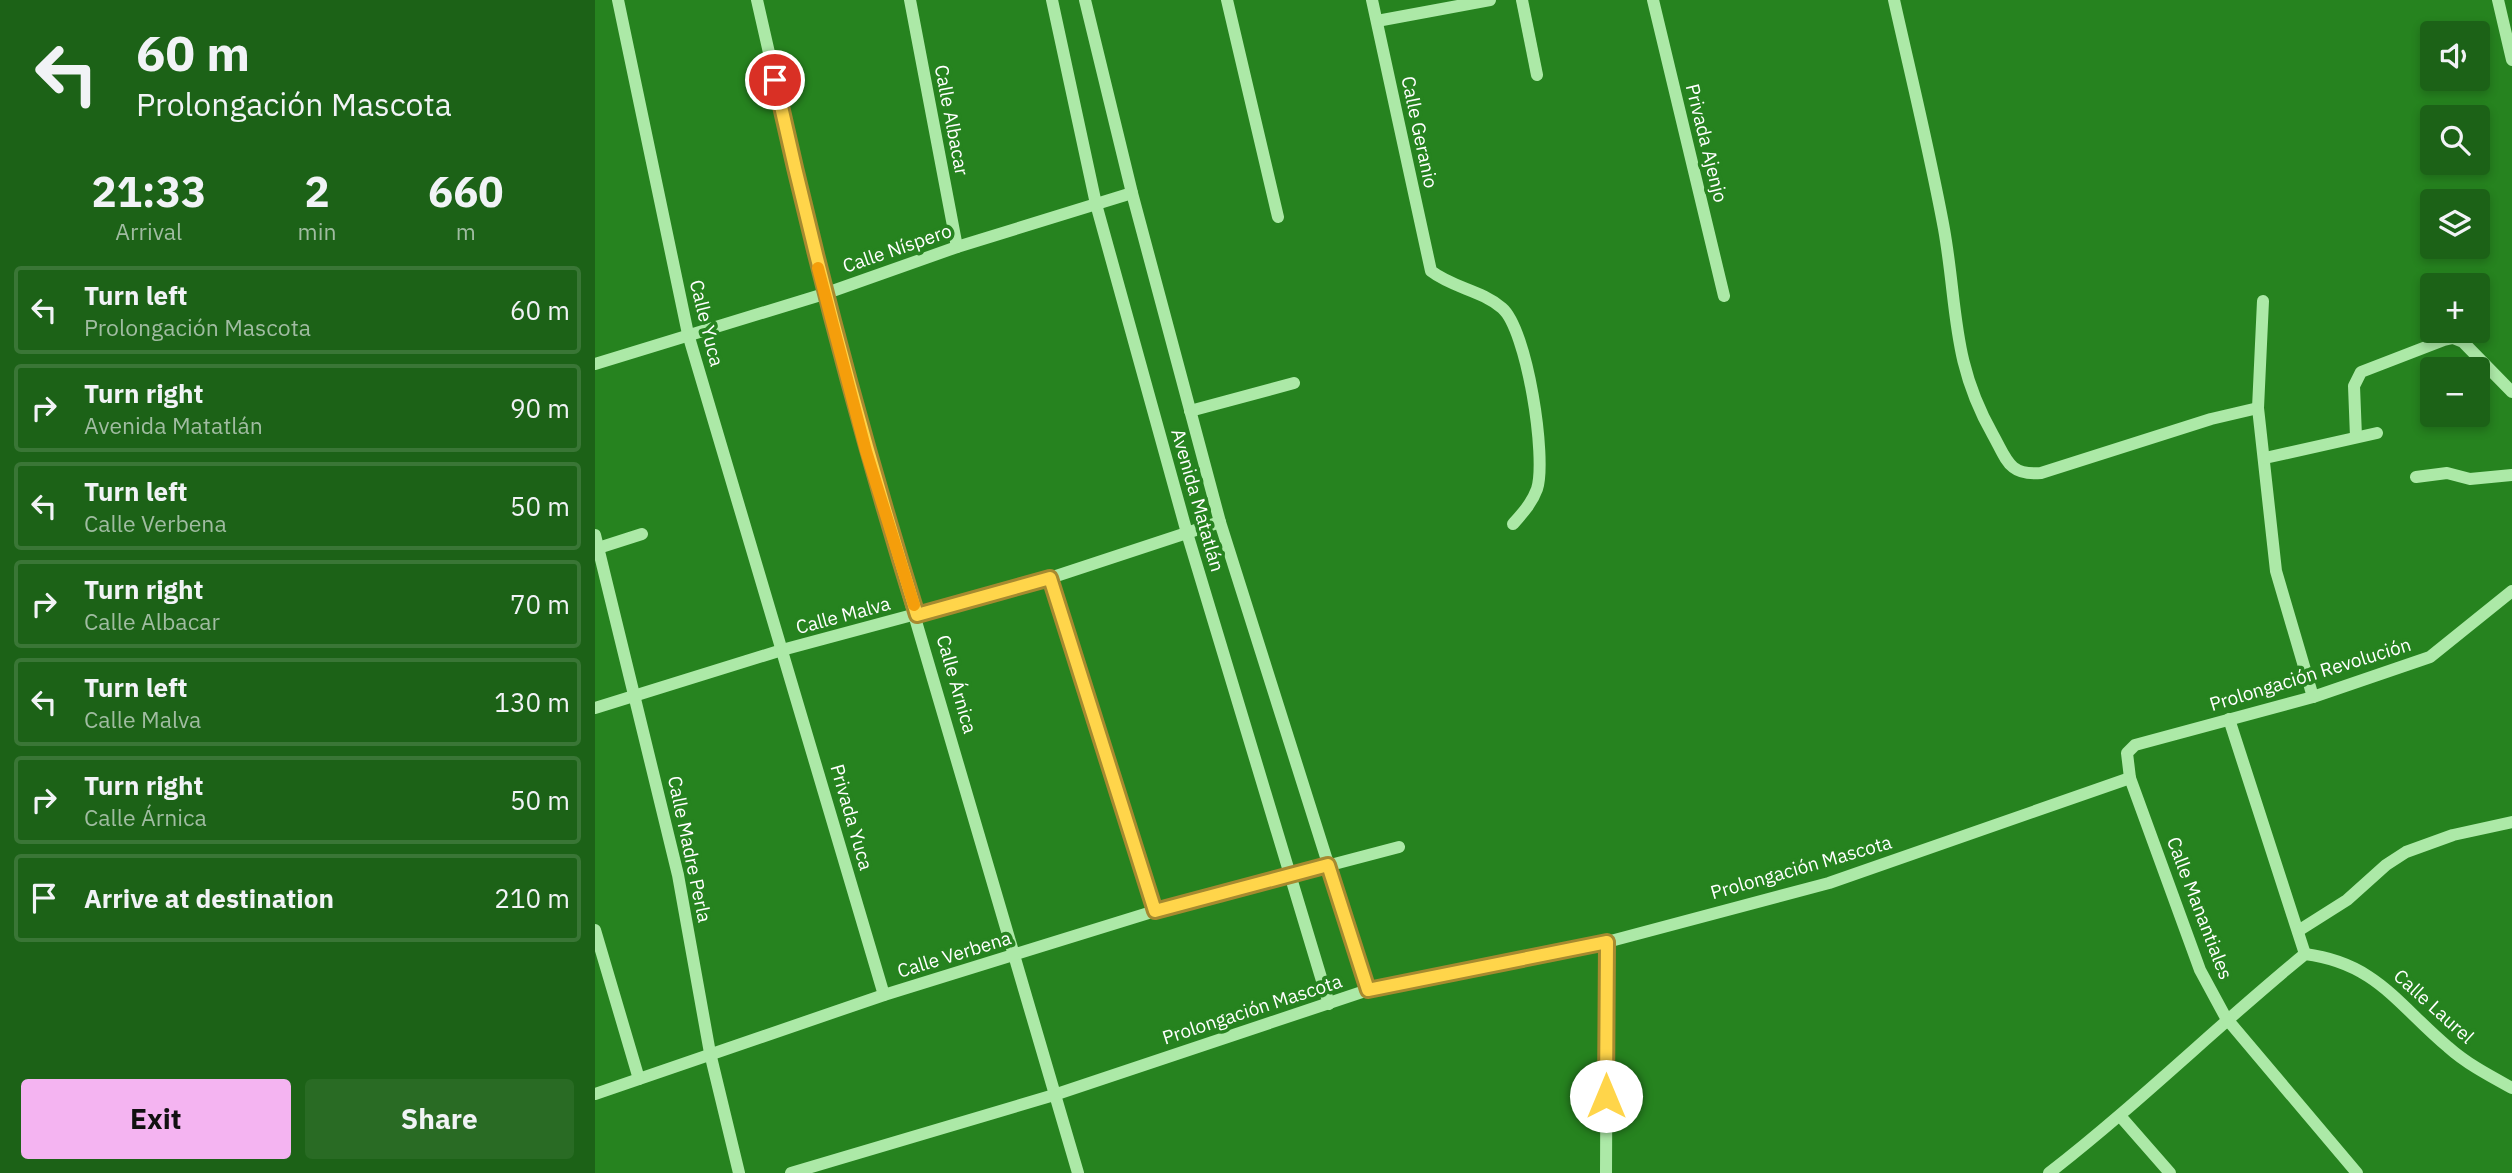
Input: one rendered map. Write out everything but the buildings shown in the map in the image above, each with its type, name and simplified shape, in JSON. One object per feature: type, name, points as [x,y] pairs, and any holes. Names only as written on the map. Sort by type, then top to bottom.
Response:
[{"type":"street","name":"Calle Yuca","points":[[618,0],[688,334],[782,650]]},
{"type":"street","name":"Calle Árnica","points":[[757,0],[824,293],[866,451],[917,615],[1053,1095],[1078,1173]]},
{"type":"street","name":"Calle Albacar","points":[[910,0],[957,247]]},
{"type":"street","name":"Avenida Matatlán","points":[[1052,0],[1096,204],[1187,533],[1329,1004]]},
{"type":"street","name":"Avenida Matatlán","points":[[1085,0],[1132,193],[1220,522],[1368,990]]},
{"type":"street","points":[[1227,0],[1277,217]]},
{"type":"street","name":"Calle Geranio","points":[[1372,0],[1431,271],[1445,283],[1468,289],[1504,309],[1515,326],[1532,386],[1539,470],[1537,488],[1528,507],[1513,524]]},
{"type":"street","points":[[1377,22],[1490,0]]},
{"type":"street","points":[[1522,0],[1537,75]]},
{"type":"street","name":"Privada Ajenjo","points":[[1653,0],[1724,296]]},
{"type":"street","points":[[1894,0],[1944,231],[1963,366],[1972,395],[2012,467],[2024,474],[2041,472],[2211,419],[2258,408]]},
{"type":"street","points":[[2498,0],[2512,60]]},
{"type":"street","name":"Calle Níspero","points":[[595,364],[1132,193]]},
{"type":"street","points":[[2263,301],[2258,408],[2276,571],[2313,697]]},
{"type":"street","points":[[2355,437],[2354,386],[2361,372],[2444,340],[2453,338],[2463,342],[2512,392]]},
{"type":"street","points":[[1190,411],[1294,383]]},
{"type":"street","points":[[2265,458],[2377,433]]},
{"type":"street","points":[[2416,477],[2447,473],[2470,479],[2501,479],[2512,475]]},
{"type":"street","name":"Calle Malva","points":[[595,708],[782,650],[1050,578],[1220,522]]},
{"type":"street","points":[[596,544],[642,534]]},
{"type":"street","name":"Calle Madre Perla","points":[[596,544],[636,695],[678,875],[710,1053],[739,1173]]},
{"type":"street","points":[[1050,578],[1155,911]]},
{"type":"street","name":"Prolongación Revolución","points":[[2130,778],[2127,753],[2135,745],[2313,697],[2430,657],[2512,591]]},
{"type":"street","name":"Privada Yuca","points":[[782,650],[884,995]]},
{"type":"street","points":[[2049,1173],[2121,1117],[2226,1018],[2305,954],[2229,719]]},
{"type":"street","name":"Prolongación Mascota","points":[[791,1173],[1053,1095],[1368,990],[1607,942],[1829,883],[2130,778]]},
{"type":"street","name":"Calle Manantiales","points":[[2130,778],[2200,970],[2226,1018],[2357,1173]]},
{"type":"street","points":[[2298,931],[2347,900],[2386,865],[2406,852],[2453,835],[2512,822]]},
{"type":"street","name":"Calle Verbena","points":[[595,1094],[884,995],[1155,911],[1399,847]]},
{"type":"street","points":[[595,930],[639,1079]]},
{"type":"street","points":[[1606,1173],[1607,942]]},
{"type":"street","name":"Calle Laurel","points":[[2305,954],[2347,963],[2373,977],[2398,997],[2447,1047],[2477,1069],[2512,1088]]},
{"type":"street","points":[[2121,1117],[2170,1173]]},
{"type":"slow traffic","points":[[818,268],[866,451],[914,605]]},
{"type":"route","points":[[775,80],[824,293],[866,451],[917,615],[1050,578],[1155,911],[1328,865],[1368,990],[1607,942],[1606,1096]]}]
